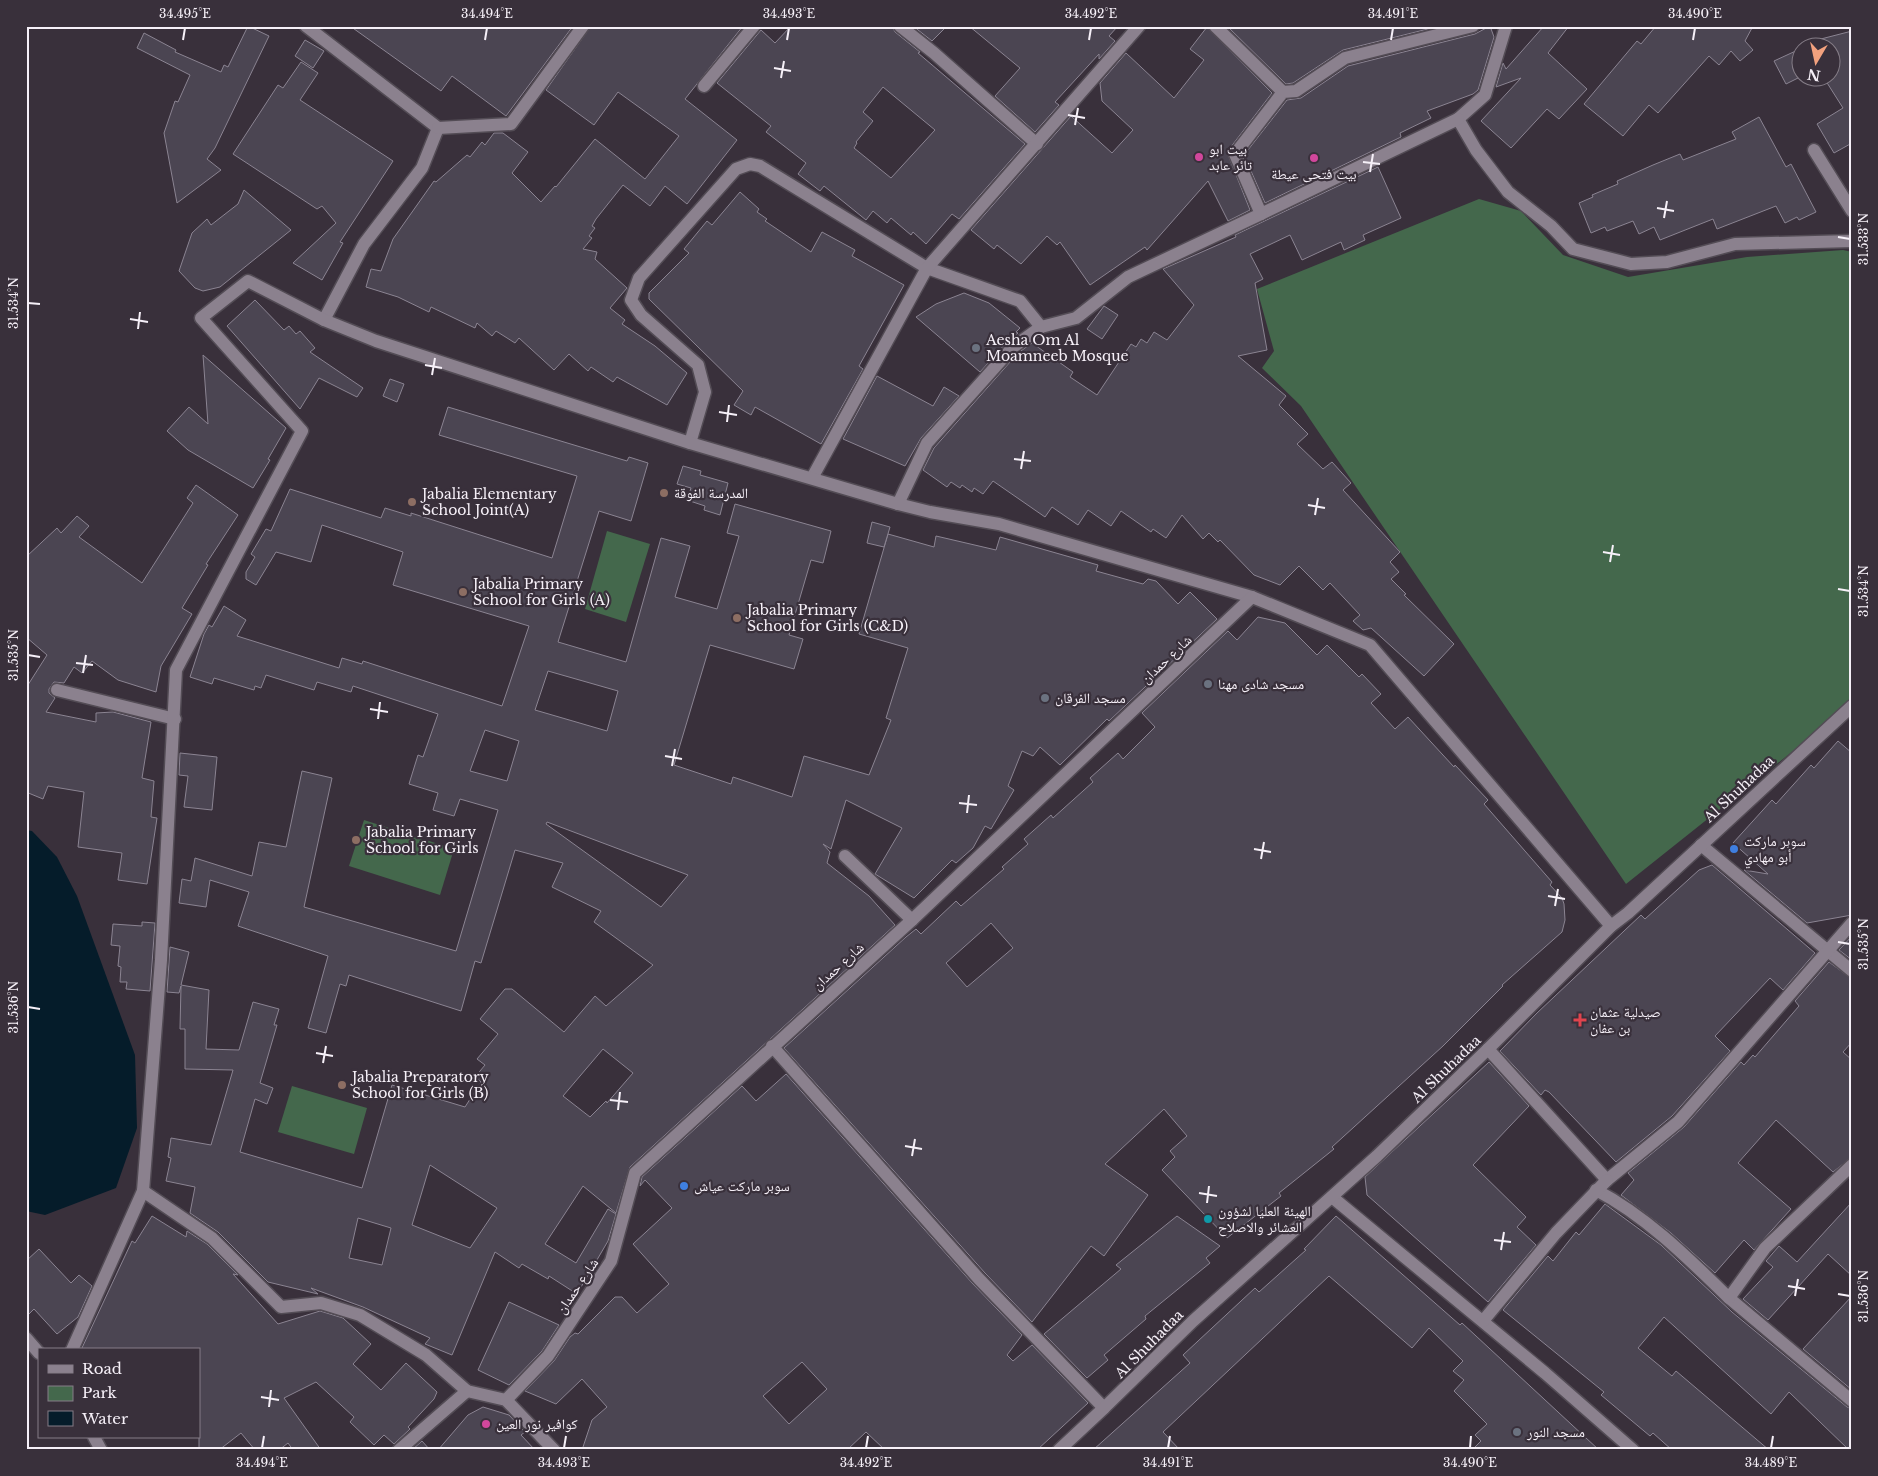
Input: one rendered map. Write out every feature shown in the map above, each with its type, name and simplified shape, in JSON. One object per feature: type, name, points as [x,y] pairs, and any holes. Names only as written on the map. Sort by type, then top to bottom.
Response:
[{"type":"street","points":[[306,26],[438,128],[511,124],[583,26]]},
{"type":"street","points":[[704,86],[754,26]]},
{"type":"street","points":[[900,26],[934,52],[1036,144]]},
{"type":"street","points":[[812,478],[927,268],[1140,26]]},
{"type":"street","points":[[1215,26],[1283,92],[1296,92],[1345,58],[1473,26]]},
{"type":"street","points":[[898,504],[927,443],[1014,347],[1041,327],[1076,318],[1128,277],[1458,119],[1485,95],[1506,26]]},
{"type":"street","points":[[1262,214],[1235,154],[1283,92]]},
{"type":"street","points":[[1458,119],[1476,150],[1508,192],[1551,226],[1573,249],[1632,264],[1667,262],[1735,244],[1852,241]]},
{"type":"street","points":[[324,320],[364,244],[422,168],[438,128]]},
{"type":"street","points":[[1814,150],[1852,211]]},
{"type":"street","points":[[690,443],[705,392],[698,365],[641,315],[631,300],[639,278],[736,169],[750,164],[760,166],[927,268],[1020,302],[1041,327]]},
{"type":"street","points":[[73,1348],[143,1191],[161,960],[162,900],[175,719],[176,670],[302,431],[201,318],[248,281],[324,320],[376,340],[690,443],[898,504],[930,512],[999,524],[1252,597],[1370,644],[1610,926]]},
{"type":"street","name":"شارع حمدان","points":[[506,1400],[548,1356],[612,1261],[634,1173],[912,920],[1252,597]]},
{"type":"street","points":[[57,690],[175,719]]},
{"type":"street","name":"Al Shuhadaa","points":[[1059,1450],[1193,1321],[1332,1197],[1488,1049],[1610,926],[1852,706]]},
{"type":"street","points":[[1701,845],[1852,971]]},
{"type":"street","points":[[845,856],[912,920]]},
{"type":"street","points":[[1483,1321],[1556,1233],[1596,1190],[1678,1122],[1852,923]]},
{"type":"street","points":[[772,1046],[979,1279],[1104,1408]]},
{"type":"street","points":[[1488,1049],[1606,1180]]},
{"type":"street","points":[[1730,1298],[1765,1248],[1851,1167]]},
{"type":"street","points":[[1596,1190],[1614,1199],[1683,1254],[1730,1298],[1852,1401]]},
{"type":"street","points":[[143,1191],[212,1238],[281,1307],[321,1303],[360,1315],[426,1355],[467,1391],[506,1400],[554,1450]]},
{"type":"street","points":[[1332,1197],[1483,1321],[1624,1447]]},
{"type":"street","points":[[26,1338],[38,1352]]},
{"type":"street","points":[[399,1450],[467,1391]]},
{"type":"street","points":[[95,1438],[101,1450]]},
{"type":"green space","points":[[1479,199],[1521,211],[1563,255],[1628,277],[1747,257],[1843,250],[1852,252],[1852,704],[1626,884],[1301,406],[1262,368],[1274,351],[1257,289]]},
{"type":"green space","points":[[607,531],[650,544],[626,622],[585,609]]},
{"type":"green space","points":[[364,820],[454,849],[440,895],[349,866]]},
{"type":"green space","points":[[292,1086],[367,1108],[354,1154],[278,1132]]},
{"type":"water","points":[[26,830],[32,831],[57,857],[77,896],[135,1055],[137,1128],[116,1188],[45,1215],[26,1211]]},
{"type":"building","points":[[248,26],[269,36],[215,148],[207,159],[221,170],[177,203],[164,133],[175,101],[178,102],[190,75],[137,48],[144,33],[176,50],[175,52],[221,72],[224,65],[228,67]]},
{"type":"building","points":[[350,26],[573,26],[506,116],[452,76],[441,91]]},
{"type":"building","points":[[591,26],[743,26],[685,99],[737,140],[687,204],[665,186],[650,206],[623,185],[596,219],[592,226],[595,228],[589,236],[592,238],[583,249],[597,252],[595,259],[627,288],[610,308],[625,320],[622,324],[655,346],[687,373],[667,405],[617,377],[613,382],[591,367],[588,371],[569,354],[554,370],[519,338],[515,343],[496,331],[492,336],[477,323],[475,328],[431,307],[429,312],[398,297],[366,287],[371,269],[381,271],[393,239],[434,181],[436,182],[467,155],[470,157],[482,142],[485,145],[494,133],[503,133],[528,152],[512,173],[541,202],[556,187],[595,139],[645,179],[679,136],[618,92],[594,125],[546,90]]},
{"type":"building","points":[[791,26],[892,26],[895,32],[920,52],[918,53],[1025,144],[959,219],[952,214],[926,244],[913,232],[911,235],[891,218],[887,223],[873,211],[866,220],[824,186],[820,191],[798,174],[806,163],[766,132],[771,126],[717,83],[761,30],[775,43]],"holes":[[[883,87],[935,130],[891,178],[854,148],[856,142],[873,121],[863,112]]]},
{"type":"building","points":[[913,26],[947,26],[932,41]]},
{"type":"building","points":[[969,26],[1118,26],[1109,36],[1115,41],[1099,59],[1099,54],[1055,102],[1059,105],[1035,132],[995,96],[1020,68]]},
{"type":"building","points":[[1227,26],[1436,27],[1343,50],[1293,83],[1286,84]]},
{"type":"building","points":[[1490,26],[1494,37],[1478,90],[1473,94],[1427,111],[1431,118],[1400,133],[1401,137],[1265,203],[1244,155],[1287,100],[1301,98],[1348,66],[1475,34]]},
{"type":"building","points":[[1544,26],[1569,26],[1548,53],[1587,89],[1559,119],[1547,109],[1511,148],[1481,121],[1521,78],[1496,87],[1503,63],[1506,69]]},
{"type":"building","points":[[1656,26],[1753,26],[1745,41],[1753,50],[1740,61],[1731,51],[1719,65],[1709,56],[1658,113],[1649,105],[1623,136],[1584,104],[1637,41],[1641,44]]},
{"type":"building","points":[[1207,27],[1272,93],[1227,152],[1250,210],[1228,221],[1208,181],[1147,250],[1145,247],[1090,285],[1060,242],[1057,245],[1047,236],[1021,264],[997,245],[994,249],[971,230],[1071,116],[1112,153],[1133,130],[1102,101],[1100,83],[1126,53],[1174,98],[1204,60],[1190,49]]},
{"type":"building","points":[[1852,31],[1852,143],[1834,153],[1817,124],[1843,108],[1830,88],[1840,88],[1840,38],[1825,38]]},
{"type":"building","points":[[305,40],[324,51],[313,68],[295,56]]},
{"type":"building","points":[[1790,54],[1790,82],[1786,84],[1774,61]]},
{"type":"building","points":[[301,62],[318,73],[300,100],[393,161],[340,242],[343,243],[322,280],[293,263],[336,223],[322,206],[317,209],[233,154],[278,85],[283,88]]},
{"type":"building","points":[[1759,117],[1786,167],[1791,164],[1816,212],[1799,220],[1797,217],[1785,223],[1776,206],[1717,229],[1713,219],[1660,240],[1654,227],[1639,234],[1633,221],[1607,231],[1605,227],[1591,233],[1579,203],[1618,184],[1617,181],[1653,165],[1680,154],[1683,160],[1736,139],[1732,132]]},
{"type":"building","points":[[1378,167],[1401,218],[1363,235],[1365,240],[1344,250],[1341,242],[1302,260],[1290,235],[1250,254],[1263,279],[1255,283],[1267,350],[1238,356],[1286,396],[1279,405],[1308,434],[1297,444],[1323,469],[1332,462],[1351,483],[1343,490],[1400,552],[1390,562],[1399,572],[1391,579],[1406,594],[1404,595],[1454,644],[1424,676],[1371,628],[1363,630],[1353,621],[1360,615],[1330,583],[1323,590],[1299,566],[1280,585],[1254,575],[1220,540],[1218,542],[1209,533],[1203,539],[1182,515],[1166,538],[1153,529],[1151,532],[1121,511],[1111,526],[1088,510],[1078,525],[1052,507],[1045,517],[993,481],[983,494],[974,488],[972,492],[962,485],[960,488],[951,482],[947,487],[923,470],[934,448],[1018,353],[1032,343],[1073,372],[1070,377],[1097,395],[1131,344],[1136,347],[1141,339],[1147,343],[1154,332],[1167,340],[1194,305],[1163,269],[1236,237],[1235,235]]},
{"type":"building","points":[[244,190],[291,230],[220,287],[203,291],[195,288],[179,271],[192,233],[207,219],[211,225],[238,204]]},
{"type":"building","points":[[740,192],[759,209],[757,212],[767,219],[765,221],[811,252],[822,232],[855,250],[852,256],[904,285],[859,366],[863,369],[821,444],[755,407],[751,415],[734,405],[743,391],[649,299],[649,293],[689,253],[684,249],[707,221],[712,225]]},
{"type":"building","name":"Aesha Om Al Moamneeb Mosque","points":[[964,293],[989,303],[1020,328],[1016,332],[1018,333],[1007,342],[980,372],[916,317],[936,304]]},
{"type":"building","points":[[255,300],[284,330],[289,326],[296,334],[300,331],[315,348],[310,352],[363,388],[357,397],[319,378],[300,409],[227,326]]},
{"type":"building","points":[[1104,306],[1118,315],[1102,339],[1087,329]]},
{"type":"building","points":[[203,355],[286,428],[253,488],[188,450],[167,431],[189,407],[208,424]]},
{"type":"building","points":[[877,376],[933,406],[944,387],[959,396],[921,438],[905,466],[843,439]]},
{"type":"building","points":[[390,379],[404,384],[397,402],[383,396]]},
{"type":"building","points":[[448,407],[627,461],[629,457],[648,463],[631,521],[599,511],[558,642],[626,662],[661,538],[690,546],[675,597],[717,609],[739,536],[727,533],[735,504],[831,531],[823,563],[811,560],[789,635],[803,639],[794,669],[710,645],[674,765],[731,784],[733,777],[792,797],[804,756],[869,775],[891,720],[886,718],[908,648],[859,634],[888,534],[934,547],[936,536],[996,550],[1000,537],[1098,565],[1096,571],[1143,584],[1148,579],[1156,581],[1178,604],[1190,592],[1217,619],[1109,721],[1107,719],[1060,765],[1040,747],[1033,756],[1022,751],[1008,786],[1014,790],[991,829],[985,826],[973,848],[956,863],[952,860],[914,898],[875,874],[902,828],[846,800],[831,849],[823,844],[830,852],[827,863],[869,896],[895,925],[630,1167],[616,1213],[583,1186],[545,1244],[576,1263],[608,1209],[616,1214],[608,1241],[577,1294],[549,1276],[548,1279],[522,1264],[519,1268],[495,1252],[452,1355],[425,1344],[430,1338],[363,1307],[311,1288],[318,1294],[268,1282],[218,1232],[190,1213],[195,1187],[166,1181],[171,1158],[168,1157],[171,1138],[211,1145],[233,1070],[185,1069],[185,1029],[180,1029],[181,986],[179,993],[167,992],[170,947],[189,952],[181,985],[209,990],[206,1049],[239,1050],[253,1002],[279,1009],[274,1025],[277,1025],[260,1083],[273,1088],[267,1104],[255,1099],[240,1152],[362,1188],[392,1085],[465,1107],[481,1082],[475,1077],[485,1065],[477,1059],[498,1034],[480,1019],[505,989],[512,989],[564,1032],[595,996],[606,1006],[653,965],[594,922],[601,911],[552,887],[563,863],[515,850],[481,963],[475,961],[461,1011],[349,975],[346,986],[340,984],[326,1033],[308,1028],[328,956],[238,926],[249,892],[210,880],[206,907],[179,903],[182,879],[191,881],[195,858],[252,876],[259,842],[286,847],[302,771],[332,778],[304,907],[456,951],[498,810],[460,799],[454,816],[433,810],[438,793],[409,784],[418,755],[423,757],[438,714],[353,686],[351,692],[317,682],[314,690],[266,675],[261,688],[255,686],[254,690],[214,678],[212,684],[190,677],[204,634],[209,625],[212,627],[224,606],[246,620],[237,636],[339,668],[342,658],[362,664],[363,661],[502,706],[529,626],[393,585],[403,552],[322,525],[311,562],[276,552],[256,585],[246,579],[246,572],[255,557],[251,554],[266,529],[271,531],[290,489],[381,518],[385,508],[411,516],[411,513],[552,558],[577,476],[439,435]],"holes":[[[548,671],[618,691],[607,731],[535,710]],[[485,730],[519,741],[507,781],[470,771]],[[547,822],[688,875],[661,907],[546,824]],[[603,1049],[633,1073],[607,1103],[606,1101],[590,1117],[563,1096]],[[430,1165],[497,1208],[470,1248],[412,1225]],[[358,1218],[391,1228],[382,1265],[349,1258]]]},
{"type":"building","points":[[683,466],[701,471],[700,475],[728,483],[720,515],[704,510],[705,506],[687,500],[691,488],[677,484]]},
{"type":"building","points":[[196,485],[238,515],[206,564],[208,565],[182,608],[192,614],[161,666],[156,692],[118,680],[92,661],[82,673],[74,667],[64,683],[54,682],[49,689],[49,693],[55,698],[46,712],[96,722],[96,713],[113,712],[151,722],[142,778],[154,781],[151,817],[157,818],[147,884],[118,880],[122,853],[78,847],[84,792],[48,786],[43,799],[26,792],[26,688],[47,655],[26,637],[26,557],[57,528],[61,533],[77,516],[89,526],[79,537],[142,583],[193,503],[187,498]]},
{"type":"building","points":[[872,522],[890,527],[884,547],[867,543]]},
{"type":"building","points":[[1258,617],[1285,623],[1317,655],[1327,645],[1359,677],[1362,674],[1381,694],[1371,703],[1395,729],[1408,717],[1454,767],[1455,765],[1488,800],[1484,804],[1552,882],[1550,885],[1562,898],[1564,904],[1565,920],[1562,932],[1502,985],[1443,1046],[1332,1147],[1334,1149],[1279,1193],[1281,1196],[1227,1238],[1162,1170],[1175,1157],[1170,1151],[1187,1136],[1164,1109],[1105,1164],[1148,1195],[1104,1256],[1091,1246],[1032,1322],[985,1273],[784,1048],[906,937],[916,929],[921,934],[956,901],[961,906],[1004,869],[1002,867],[1028,844],[1024,839],[1051,815],[1053,818],[1093,782],[1090,778],[1118,753],[1123,759],[1155,727],[1142,713],[1228,631],[1237,640]],"holes":[[[991,923],[1013,948],[967,987],[946,963]]]},
{"type":"building","points":[[1838,741],[1852,753],[1852,915],[1807,923],[1744,870],[1768,874],[1733,843],[1772,800],[1776,804],[1811,765],[1814,768]]},
{"type":"building","points":[[180,753],[217,757],[212,810],[184,807],[188,776],[179,775]]},
{"type":"building","points":[[1712,865],[1815,953],[1783,990],[1770,978],[1715,1036],[1730,1051],[1672,1116],[1616,1162],[1549,1092],[1545,1090],[1541,1095],[1500,1051],[1537,1013],[1641,915],[1645,919],[1699,870]]},
{"type":"building","points":[[142,922],[155,923],[150,991],[126,989],[127,982],[120,982],[121,967],[118,966],[120,946],[111,945],[113,924],[142,926]]},
{"type":"building","points":[[1852,936],[1852,960],[1839,950]]},
{"type":"building","points":[[1829,962],[1852,979],[1852,1042],[1843,1052],[1852,1060],[1852,1157],[1833,1172],[1776,1120],[1738,1163],[1791,1209],[1754,1250],[1744,1240],[1715,1273],[1671,1233],[1621,1195],[1634,1180],[1628,1173],[1684,1127],[1741,1062],[1744,1065],[1753,1055],[1755,1057],[1799,1006],[1795,1001]]},
{"type":"building","points":[[1489,1062],[1529,1106],[1473,1165],[1526,1217],[1517,1227],[1536,1245],[1488,1302],[1367,1195],[1365,1177]]},
{"type":"building","points":[[786,1074],[973,1284],[1022,1335],[1007,1355],[1013,1361],[1032,1345],[1088,1403],[1037,1450],[885,1450],[866,1432],[847,1450],[582,1450],[592,1420],[607,1407],[582,1379],[556,1404],[525,1391],[554,1361],[570,1337],[575,1333],[578,1334],[615,1297],[622,1297],[637,1313],[669,1284],[633,1244],[672,1208],[645,1180],[640,1186],[642,1177],[742,1086],[756,1101]],"holes":[[[802,1362],[827,1389],[789,1424],[763,1396]]]},
{"type":"building","points":[[1852,1202],[1852,1276],[1828,1254],[1768,1320],[1743,1299],[1773,1267],[1766,1261],[1779,1246],[1797,1262]]},
{"type":"building","points":[[1605,1204],[1661,1245],[1732,1312],[1847,1407],[1852,1409],[1852,1450],[1849,1450],[1789,1392],[1771,1414],[1664,1317],[1638,1348],[1672,1376],[1676,1371],[1769,1450],[1672,1450],[1653,1433],[1650,1436],[1601,1395],[1604,1392],[1503,1310],[1548,1256],[1553,1261],[1576,1232],[1579,1235]]},
{"type":"building","points":[[152,1216],[186,1237],[187,1231],[207,1244],[238,1275],[233,1274],[278,1324],[320,1311],[343,1318],[371,1344],[353,1364],[381,1390],[406,1363],[437,1392],[434,1399],[408,1427],[410,1429],[394,1444],[384,1435],[374,1445],[350,1422],[354,1417],[316,1382],[284,1398],[321,1450],[293,1450],[288,1443],[279,1450],[255,1450],[241,1433],[219,1450],[199,1450],[200,1348],[82,1348],[132,1241],[135,1243]]},
{"type":"building","points":[[1177,1216],[1220,1246],[1206,1258],[1210,1263],[1145,1316],[1146,1319],[1104,1355],[1108,1360],[1087,1378],[1044,1334],[1121,1269],[1116,1265]]},
{"type":"building","points":[[1336,1216],[1460,1325],[1462,1323],[1599,1450],[1472,1450],[1481,1441],[1475,1435],[1487,1424],[1454,1391],[1464,1380],[1453,1371],[1463,1361],[1429,1328],[1412,1348],[1329,1276],[1163,1432],[1180,1450],[1093,1450],[1190,1363],[1183,1355],[1255,1288],[1259,1292],[1306,1250],[1304,1249]]},
{"type":"building","points":[[39,1249],[71,1283],[79,1275],[92,1286],[78,1317],[57,1334],[34,1309],[26,1317],[26,1261]]},
{"type":"building","points":[[1852,1296],[1852,1390],[1803,1349]]},
{"type":"building","points":[[509,1302],[559,1325],[542,1351],[509,1385],[478,1370]]},
{"type":"building","name":"كوافير نور العين","points":[[483,1407],[509,1415],[525,1432],[521,1435],[535,1450],[438,1450],[468,1415]]},
{"type":"building","points":[[422,1441],[430,1450],[412,1450]]},
{"type":"place","name":"بيت ابو تائر عابد","points":[[1199,157]]},
{"type":"place","name":"بيت فتحى عيطة","points":[[1314,158]]},
{"type":"place","name":"Aesha Om Al Moamneeb Mosque","points":[[976,348]]},
{"type":"place","name":"المدرسة الفوقة","points":[[664,493]]},
{"type":"place","name":"Jabalia Elementary School Joint(A)","points":[[412,502]]},
{"type":"place","name":"Jabalia Primary School for Girls (A)","points":[[463,592]]},
{"type":"place","name":"Jabalia Primary School for Girls (C&D)","points":[[737,618]]},
{"type":"place","name":"مسجد شادى مهنا","points":[[1208,684]]},
{"type":"place","name":"مسجد الفرقان","points":[[1045,698]]},
{"type":"place","name":"Jabalia Primary School for Girls","points":[[356,840]]},
{"type":"place","name":"سوبر ماركت أبو مهادي","points":[[1734,849]]},
{"type":"place","name":"صيدلية عثمان بن عفان","points":[[1580,1020]]},
{"type":"place","name":"Jabalia Preparatory School for Girls (B)","points":[[342,1085]]},
{"type":"place","name":"سوبر ماركت عياش","points":[[684,1186]]},
{"type":"place","name":"الهيئة العليا لشؤون العشائر والاصلاح","points":[[1208,1219]]},
{"type":"place","name":"كوافير نور العين","points":[[486,1424]]},
{"type":"place","name":"مسجد النور","points":[[1517,1432]]}]
